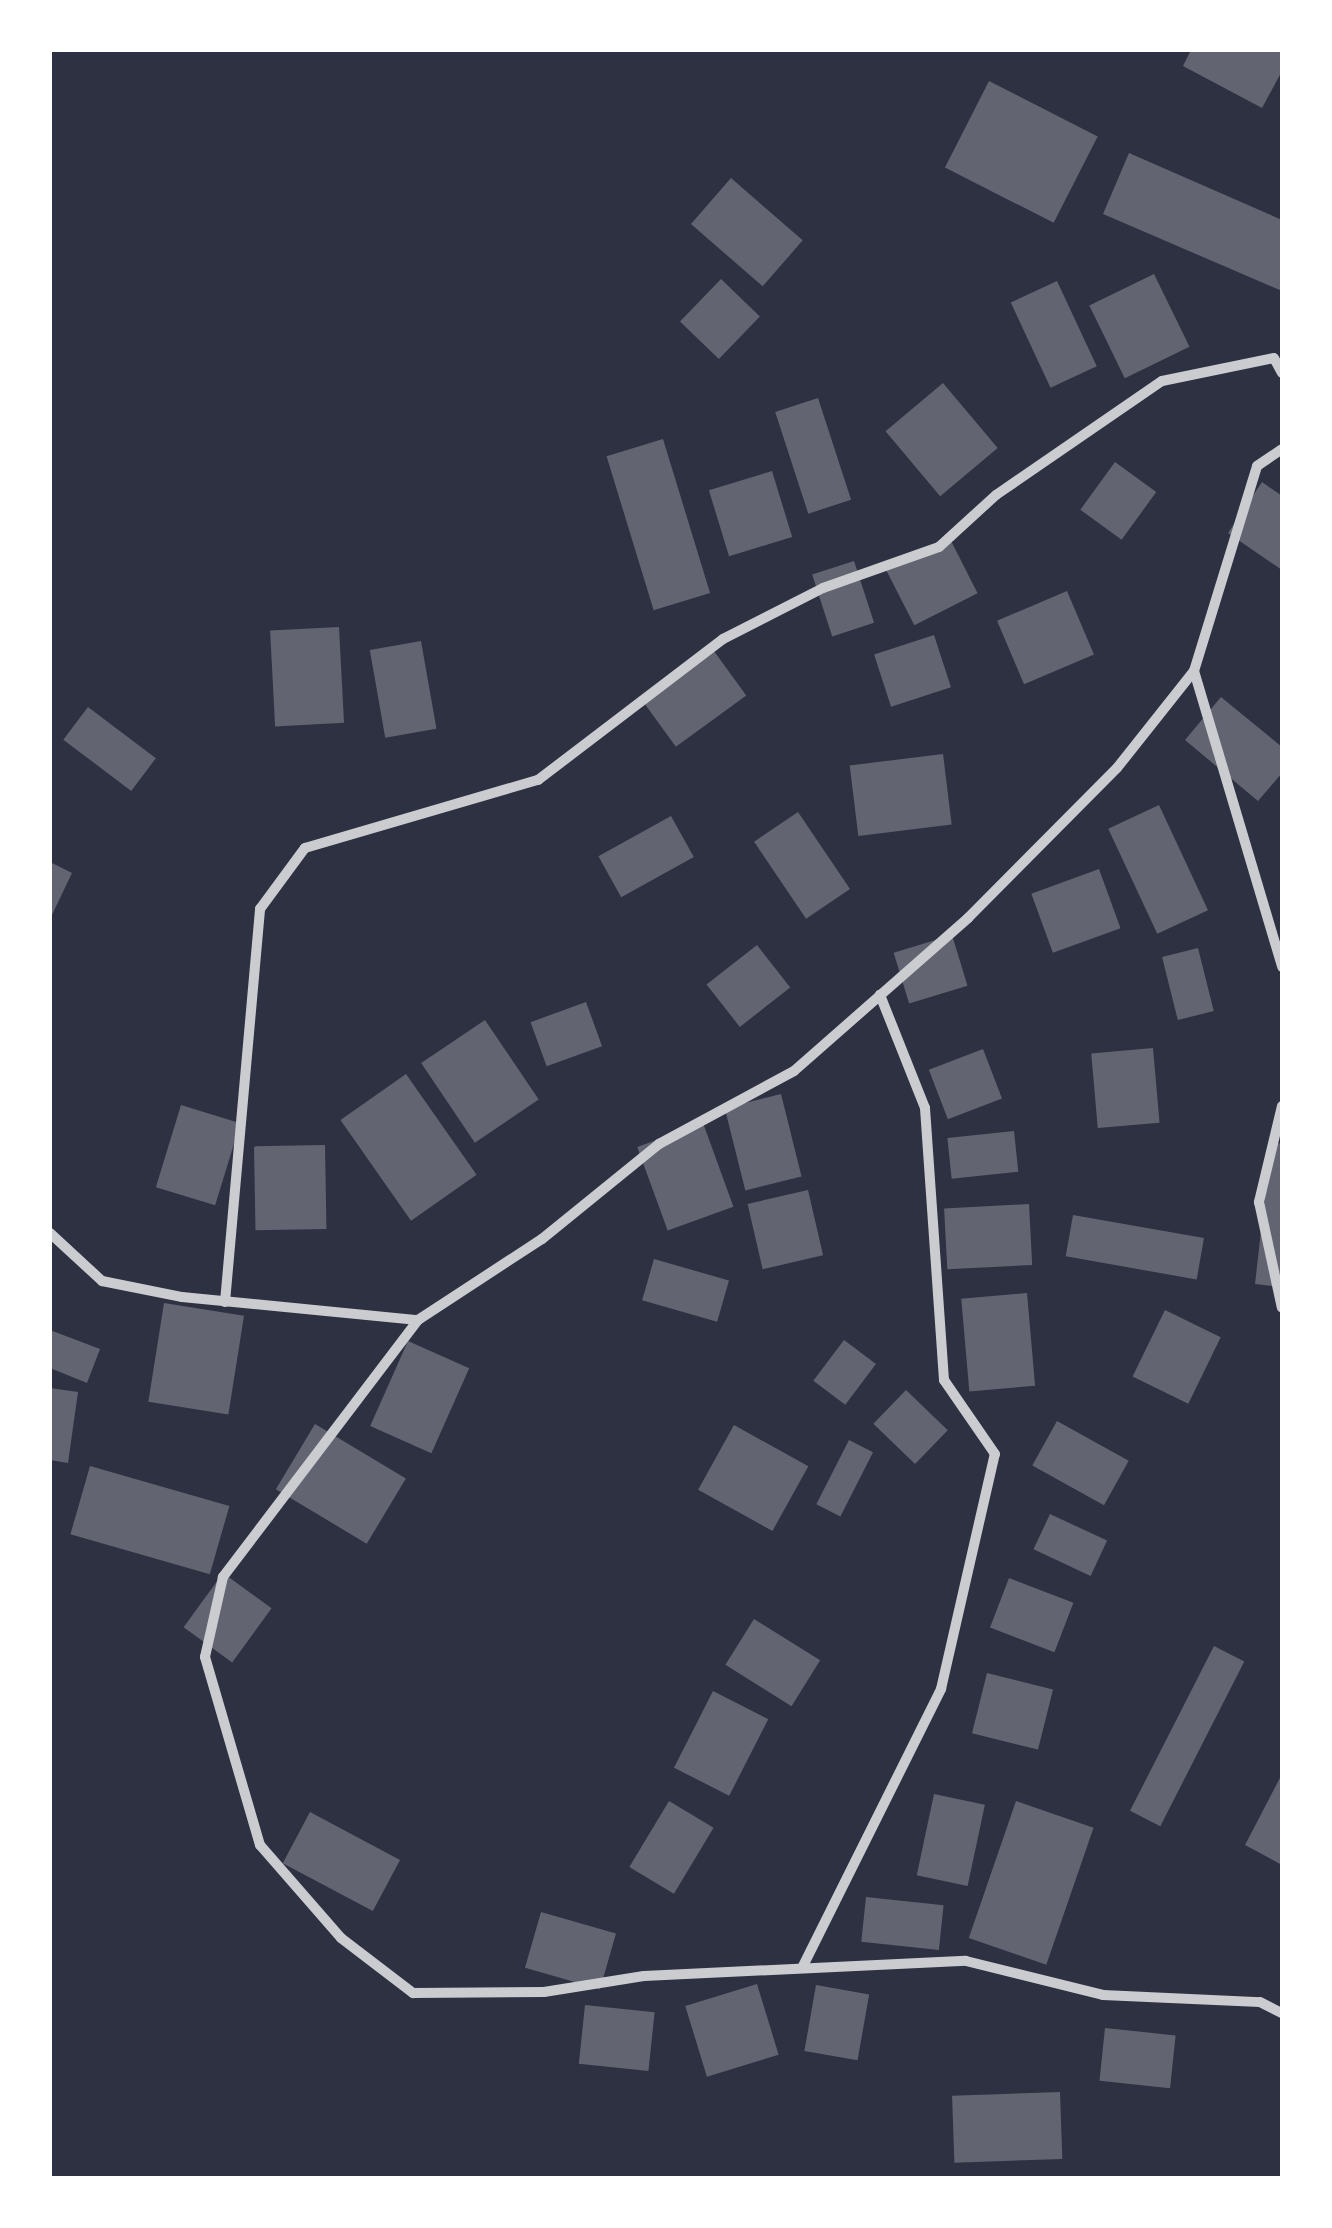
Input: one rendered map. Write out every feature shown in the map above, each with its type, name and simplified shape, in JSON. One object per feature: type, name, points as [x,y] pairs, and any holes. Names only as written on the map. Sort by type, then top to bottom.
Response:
[{"type":"street","points":[[226,1302],[260,909],[305,848],[538,780],[723,640],[823,588],[939,546],[996,495],[1162,381],[1274,358],[1282,373]]},
{"type":"street","points":[[1282,450],[1256,466],[1194,672],[1118,768],[880,995],[794,1071],[659,1144],[542,1238],[418,1320],[224,1577],[205,1657],[260,1845],[341,1938],[413,1993],[544,1992],[644,1976],[966,1961],[1103,1994],[1260,2002],[1282,2014]]},
{"type":"street","points":[[1194,672],[1282,967]]},
{"type":"street","points":[[802,1968],[941,1689],[995,1454],[944,1380],[924,1108],[880,995]]},
{"type":"street","points":[[1282,1106],[1259,1202],[1282,1308]]},
{"type":"street","points":[[50,1233],[102,1282],[226,1302],[418,1320]]},
{"type":"building","points":[[1191,50],[1282,50],[1282,71],[1262,108],[1183,66]]},
{"type":"building","points":[[989,81],[1098,136],[1054,223],[945,167]]},
{"type":"building","points":[[1129,153],[1282,220],[1282,291],[1103,214]]},
{"type":"building","points":[[731,178],[803,240],[763,286],[691,224]]},
{"type":"building","points":[[1154,274],[1190,347],[1125,378],[1089,306]]},
{"type":"building","points":[[721,279],[760,317],[719,359],[680,321]]},
{"type":"building","points":[[1057,281],[1097,366],[1051,388],[1011,303]]},
{"type":"building","points":[[943,383],[998,448],[940,496],[886,431]]},
{"type":"building","points":[[818,398],[851,500],[808,514],[775,412]]},
{"type":"building","points":[[663,439],[710,593],[654,610],[607,456]]},
{"type":"building","points":[[1115,462],[1156,492],[1122,540],[1080,510]]},
{"type":"building","points":[[772,471],[792,537],[729,556],[709,490]]},
{"type":"building","points":[[1262,482],[1282,496],[1282,570],[1228,533]]},
{"type":"building","points":[[949,537],[978,593],[914,625],[886,569]]},
{"type":"building","points":[[854,561],[874,623],[832,636],[812,575]]},
{"type":"building","points":[[1067,591],[1094,655],[1024,684],[997,621]]},
{"type":"building","points":[[339,627],[344,723],[275,726],[270,631]]},
{"type":"building","points":[[934,635],[951,687],[891,707],[874,654]]},
{"type":"building","points":[[421,641],[436,729],[385,738],[370,650]]},
{"type":"building","points":[[711,647],[746,696],[676,747],[641,698]]},
{"type":"building","points":[[1221,697],[1282,747],[1282,773],[1258,801],[1185,740]]},
{"type":"building","points":[[88,707],[156,758],[131,791],[63,740]]},
{"type":"building","points":[[943,754],[952,824],[858,836],[850,765]]},
{"type":"building","points":[[1159,805],[1208,910],[1157,934],[1108,829]]},
{"type":"building","points":[[798,812],[850,889],[806,919],[754,842]]},
{"type":"building","points":[[671,816],[694,857],[621,897],[598,856]]},
{"type":"building","points":[[50,862],[72,873],[50,919]]},
{"type":"building","points":[[1099,869],[1121,928],[1053,953],[1031,894]]},
{"type":"building","points":[[952,935],[967,986],[909,1004],[894,953]]},
{"type":"building","points":[[757,945],[790,988],[740,1027],[707,984]]},
{"type":"building","points":[[1198,948],[1214,1011],[1178,1020],[1162,957]]},
{"type":"building","points":[[586,1002],[602,1046],[547,1066],[531,1022]]},
{"type":"building","points":[[485,1020],[539,1100],[475,1143],[421,1063]]},
{"type":"building","points":[[1153,1048],[1160,1123],[1098,1128],[1091,1053]]},
{"type":"building","points":[[983,1049],[1002,1098],[948,1119],[929,1070]]},
{"type":"building","points":[[406,1074],[477,1175],[411,1221],[340,1120]]},
{"type":"building","points":[[781,1094],[802,1176],[745,1191],[725,1108]]},
{"type":"building","points":[[181,1105],[240,1123],[215,1205],[156,1187]]},
{"type":"building","points":[[703,1123],[733,1207],[668,1231],[637,1147]]},
{"type":"building","points":[[1014,1131],[1018,1172],[952,1179],[947,1138]]},
{"type":"building","points":[[1271,1142],[1282,1144],[1282,1287],[1255,1284]]},
{"type":"building","points":[[325,1145],[326,1229],[255,1230],[254,1146]]},
{"type":"building","points":[[808,1190],[823,1255],[763,1269],[748,1204]]},
{"type":"building","points":[[1029,1204],[1032,1265],[947,1269],[944,1208]]},
{"type":"building","points":[[1073,1215],[1204,1238],[1197,1279],[1066,1256]]},
{"type":"building","points":[[654,1259],[729,1280],[717,1322],[642,1300]]},
{"type":"building","points":[[1027,1293],[1035,1386],[969,1391],[961,1299]]},
{"type":"building","points":[[164,1303],[244,1316],[228,1414],[148,1402]]},
{"type":"building","points":[[1165,1310],[1221,1337],[1188,1404],[1133,1377]]},
{"type":"building","points":[[50,1330],[100,1349],[87,1383],[50,1368]]},
{"type":"building","points":[[844,1340],[876,1364],[845,1405],[813,1381]]},
{"type":"building","points":[[408,1341],[469,1368],[431,1453],[370,1426]]},
{"type":"building","points":[[50,1388],[78,1392],[68,1463],[50,1460]]},
{"type":"building","points":[[906,1390],[948,1430],[915,1464],[873,1424]]},
{"type":"building","points":[[1057,1421],[1129,1461],[1104,1505],[1032,1466]]},
{"type":"building","points":[[315,1424],[406,1479],[367,1544],[276,1489]]},
{"type":"building","points":[[734,1425],[808,1466],[772,1531],[698,1490]]},
{"type":"building","points":[[849,1440],[873,1452],[840,1516],[816,1504]]},
{"type":"building","points":[[90,1466],[229,1506],[210,1574],[70,1534]]},
{"type":"building","points":[[1050,1514],[1107,1541],[1091,1576],[1034,1549]]},
{"type":"building","points":[[223,1573],[272,1608],[232,1662],[184,1627]]},
{"type":"building","points":[[1009,1578],[1073,1603],[1054,1652],[990,1627]]},
{"type":"building","points":[[754,1619],[820,1660],[792,1706],[725,1665]]},
{"type":"building","points":[[1214,1646],[1244,1661],[1160,1826],[1130,1811]]},
{"type":"building","points":[[987,1673],[1053,1689],[1038,1750],[972,1733]]},
{"type":"building","points":[[713,1691],[768,1719],[729,1796],[674,1768]]},
{"type":"building","points":[[1282,1774],[1282,1865],[1245,1845]]},
{"type":"building","points":[[934,1794],[985,1805],[968,1886],[917,1875]]},
{"type":"building","points":[[669,1801],[714,1828],[674,1894],[629,1867]]},
{"type":"building","points":[[1016,1801],[1094,1828],[1046,1965],[969,1938]]},
{"type":"building","points":[[310,1812],[400,1860],[373,1911],[283,1863]]},
{"type":"building","points":[[866,1897],[944,1905],[939,1950],[861,1942]]},
{"type":"building","points":[[541,1912],[616,1933],[600,1989],[525,1968]]},
{"type":"building","points":[[757,1984],[779,2055],[707,2077],[685,2006]]},
{"type":"building","points":[[816,1985],[869,1994],[858,2060],[804,2051]]},
{"type":"building","points":[[585,2005],[655,2012],[648,2071],[579,2064]]},
{"type":"building","points":[[1105,2028],[1176,2035],[1170,2088],[1099,2081]]},
{"type":"building","points":[[1060,2092],[1062,2159],[954,2163],[952,2096]]}]
